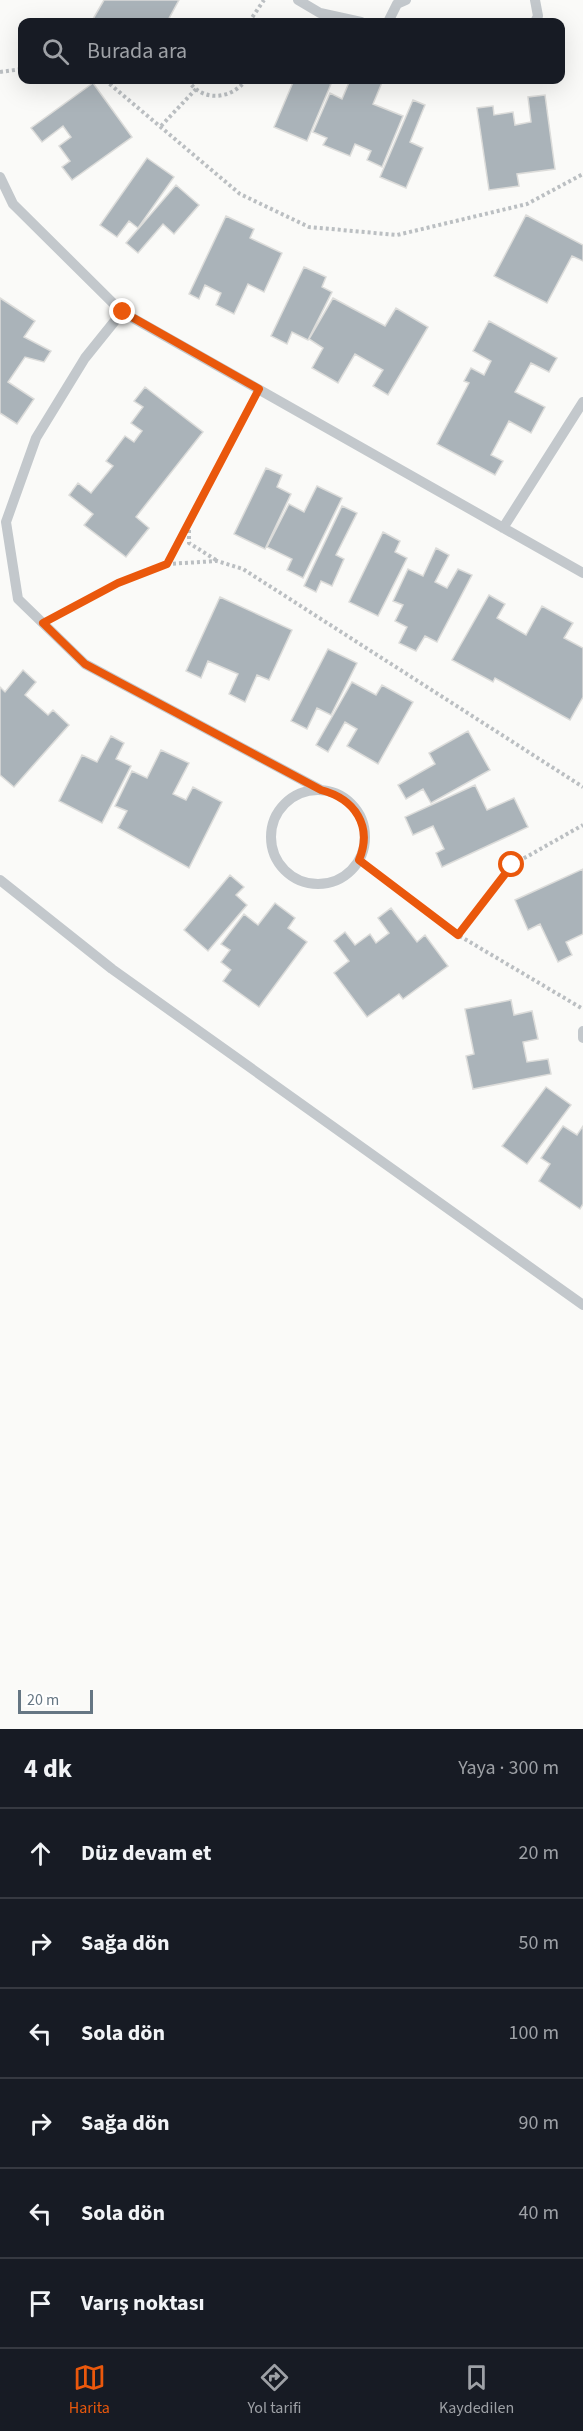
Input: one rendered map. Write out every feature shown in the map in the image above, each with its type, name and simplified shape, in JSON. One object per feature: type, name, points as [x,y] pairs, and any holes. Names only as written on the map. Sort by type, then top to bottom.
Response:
[{"type":"lane","points":[[298,0],[320,13],[343,18]]},
{"type":"lane","points":[[390,18],[397,4],[406,0]]},
{"type":"lane","points":[[535,0],[537,18]]},
{"type":"lane","points":[[0,177],[13,204],[123,312],[583,573]]},
{"type":"lane","points":[[123,312],[85,358],[36,438],[6,522],[18,599],[85,664],[321,790],[344,799],[360,817],[365,832],[364,849],[359,860],[348,873],[335,881],[318,884],[302,882],[288,873],[278,861],[272,846],[271,830],[277,814],[287,801],[301,793],[321,790]]},
{"type":"lane","points":[[503,528],[583,402]]},
{"type":"lane","points":[[0,880],[112,969],[583,1305]]},
{"type":"lane","points":[[583,1030],[583,1038]]},
{"type":"path","points":[[252,18],[264,0]]},
{"type":"path","points":[[0,72],[18,70]]},
{"type":"path","points":[[110,84],[240,194],[309,227],[397,235],[527,204],[583,174]]},
{"type":"path","points":[[191,84],[206,95],[229,94],[240,89],[243,84]]},
{"type":"path","points":[[161,126],[195,89]]},
{"type":"path","points":[[167,564],[259,389]]},
{"type":"path","points":[[189,525],[189,543],[217,561],[243,569],[583,787]]},
{"type":"path","points":[[43,623],[118,583],[167,564],[217,561]]},
{"type":"path","points":[[458,935],[512,865],[545,844],[583,825]]},
{"type":"path","points":[[359,860],[458,935],[583,1009]]},
{"type":"building","points":[[104,0],[179,0],[169,18],[94,18]]},
{"type":"building","points":[[94,84],[132,137],[72,180],[62,167],[70,161],[59,146],[71,137],[63,126],[42,142],[31,128]]},
{"type":"building","points":[[292,84],[331,84],[307,141],[274,127]]},
{"type":"building","points":[[348,84],[381,84],[373,104],[403,116],[382,167],[367,160],[371,151],[355,144],[350,156],[323,145],[327,138],[313,132],[330,93],[342,99]]},
{"type":"building","points":[[545,95],[555,169],[517,174],[519,186],[489,190],[477,108],[493,106],[494,115],[513,112],[515,125],[531,122],[528,97]]},
{"type":"building","points":[[413,100],[425,105],[410,142],[423,148],[406,188],[380,177]]},
{"type":"building","points":[[147,158],[174,177],[138,228],[129,221],[117,237],[100,225]]},
{"type":"building","points":[[176,185],[199,205],[174,234],[163,224],[138,253],[126,243]]},
{"type":"building","points":[[526,215],[583,245],[583,261],[572,256],[547,303],[494,276]]},
{"type":"building","points":[[226,216],[254,229],[250,238],[282,253],[264,292],[248,284],[234,314],[216,305],[221,293],[205,285],[199,299],[189,294]]},
{"type":"building","points":[[304,267],[326,277],[322,287],[332,292],[308,340],[292,332],[287,344],[271,336]]},
{"type":"building","points":[[0,298],[35,321],[24,337],[51,351],[44,362],[25,357],[8,382],[34,399],[17,424],[0,413]]},
{"type":"building","points":[[333,298],[385,326],[396,308],[428,327],[388,395],[373,386],[383,370],[355,354],[338,383],[312,368],[323,348],[309,339]]},
{"type":"building","points":[[489,321],[557,358],[549,372],[531,363],[515,392],[545,407],[531,433],[509,421],[491,455],[503,461],[495,475],[437,444],[469,383],[464,381],[471,368],[484,375],[491,361],[473,351]]},
{"type":"building","points":[[145,387],[203,432],[136,517],[149,528],[126,557],[84,525],[93,514],[69,495],[78,483],[91,493],[113,466],[106,461],[125,436],[134,442],[142,431],[131,423],[143,407],[134,401]]},
{"type":"building","points":[[266,468],[282,475],[277,487],[291,494],[265,549],[234,534]]},
{"type":"building","points":[[317,486],[342,498],[303,578],[287,570],[292,559],[267,547],[289,504],[304,512]]},
{"type":"building","points":[[342,506],[357,513],[336,555],[344,559],[332,586],[321,581],[316,592],[304,586]]},
{"type":"building","points":[[383,532],[400,541],[395,552],[407,558],[378,616],[349,602]]},
{"type":"building","points":[[436,548],[449,555],[435,582],[447,588],[458,569],[472,575],[437,642],[425,636],[416,651],[399,643],[407,627],[395,621],[403,605],[393,601],[408,569],[423,576]]},
{"type":"building","points":[[489,595],[505,604],[497,618],[526,635],[542,606],[573,623],[564,638],[583,648],[583,697],[570,720],[495,678],[493,682],[452,660]]},
{"type":"building","points":[[220,597],[292,630],[269,680],[257,675],[245,702],[229,694],[238,674],[208,661],[201,678],[186,671]]},
{"type":"building","points":[[328,649],[357,663],[331,715],[317,708],[307,729],[291,721]]},
{"type":"building","points":[[23,670],[36,682],[25,695],[48,715],[53,710],[69,725],[14,787],[0,775],[0,687],[5,692]]},
{"type":"building","points":[[352,682],[376,695],[382,685],[413,702],[378,764],[347,746],[357,729],[345,722],[328,752],[316,745]]},
{"type":"building","points":[[468,731],[490,770],[431,803],[423,789],[406,799],[398,785],[435,764],[429,753]]},
{"type":"building","points":[[111,736],[124,743],[116,759],[131,766],[102,823],[59,801],[82,755],[97,762]]},
{"type":"building","points":[[161,750],[189,763],[173,794],[186,800],[193,787],[222,802],[189,868],[118,828],[127,811],[115,806],[132,771],[147,778]]},
{"type":"building","points":[[475,785],[487,810],[514,798],[528,827],[442,867],[436,853],[444,849],[433,826],[413,835],[405,817]]},
{"type":"building","points":[[583,869],[583,934],[566,942],[572,955],[558,962],[540,924],[528,930],[515,900]]},
{"type":"building","points":[[230,875],[244,887],[236,895],[247,905],[208,951],[184,930]]},
{"type":"building","points":[[275,903],[295,918],[288,928],[307,942],[259,1007],[223,981],[231,970],[221,962],[230,950],[221,944],[244,914],[258,925]]},
{"type":"building","points":[[391,908],[417,942],[425,935],[448,966],[403,999],[399,994],[367,1017],[334,973],[349,961],[334,941],[345,932],[355,945],[370,934],[376,943],[389,933],[378,918]]},
{"type":"building","points":[[511,1000],[514,1015],[532,1011],[538,1039],[523,1042],[527,1062],[548,1059],[551,1074],[473,1089],[466,1056],[474,1054],[465,1009]]},
{"type":"building","points":[[546,1087],[571,1105],[527,1164],[502,1146]]},
{"type":"building","points":[[563,1126],[577,1135],[583,1126],[583,1204],[580,1209],[539,1181],[550,1164],[541,1158]]},
{"type":"route","points":[[123,312],[259,389],[167,564],[118,583],[43,623],[85,664],[321,790],[337,794],[350,803],[360,817],[365,832],[364,849],[359,860],[458,935],[512,865]]}]
